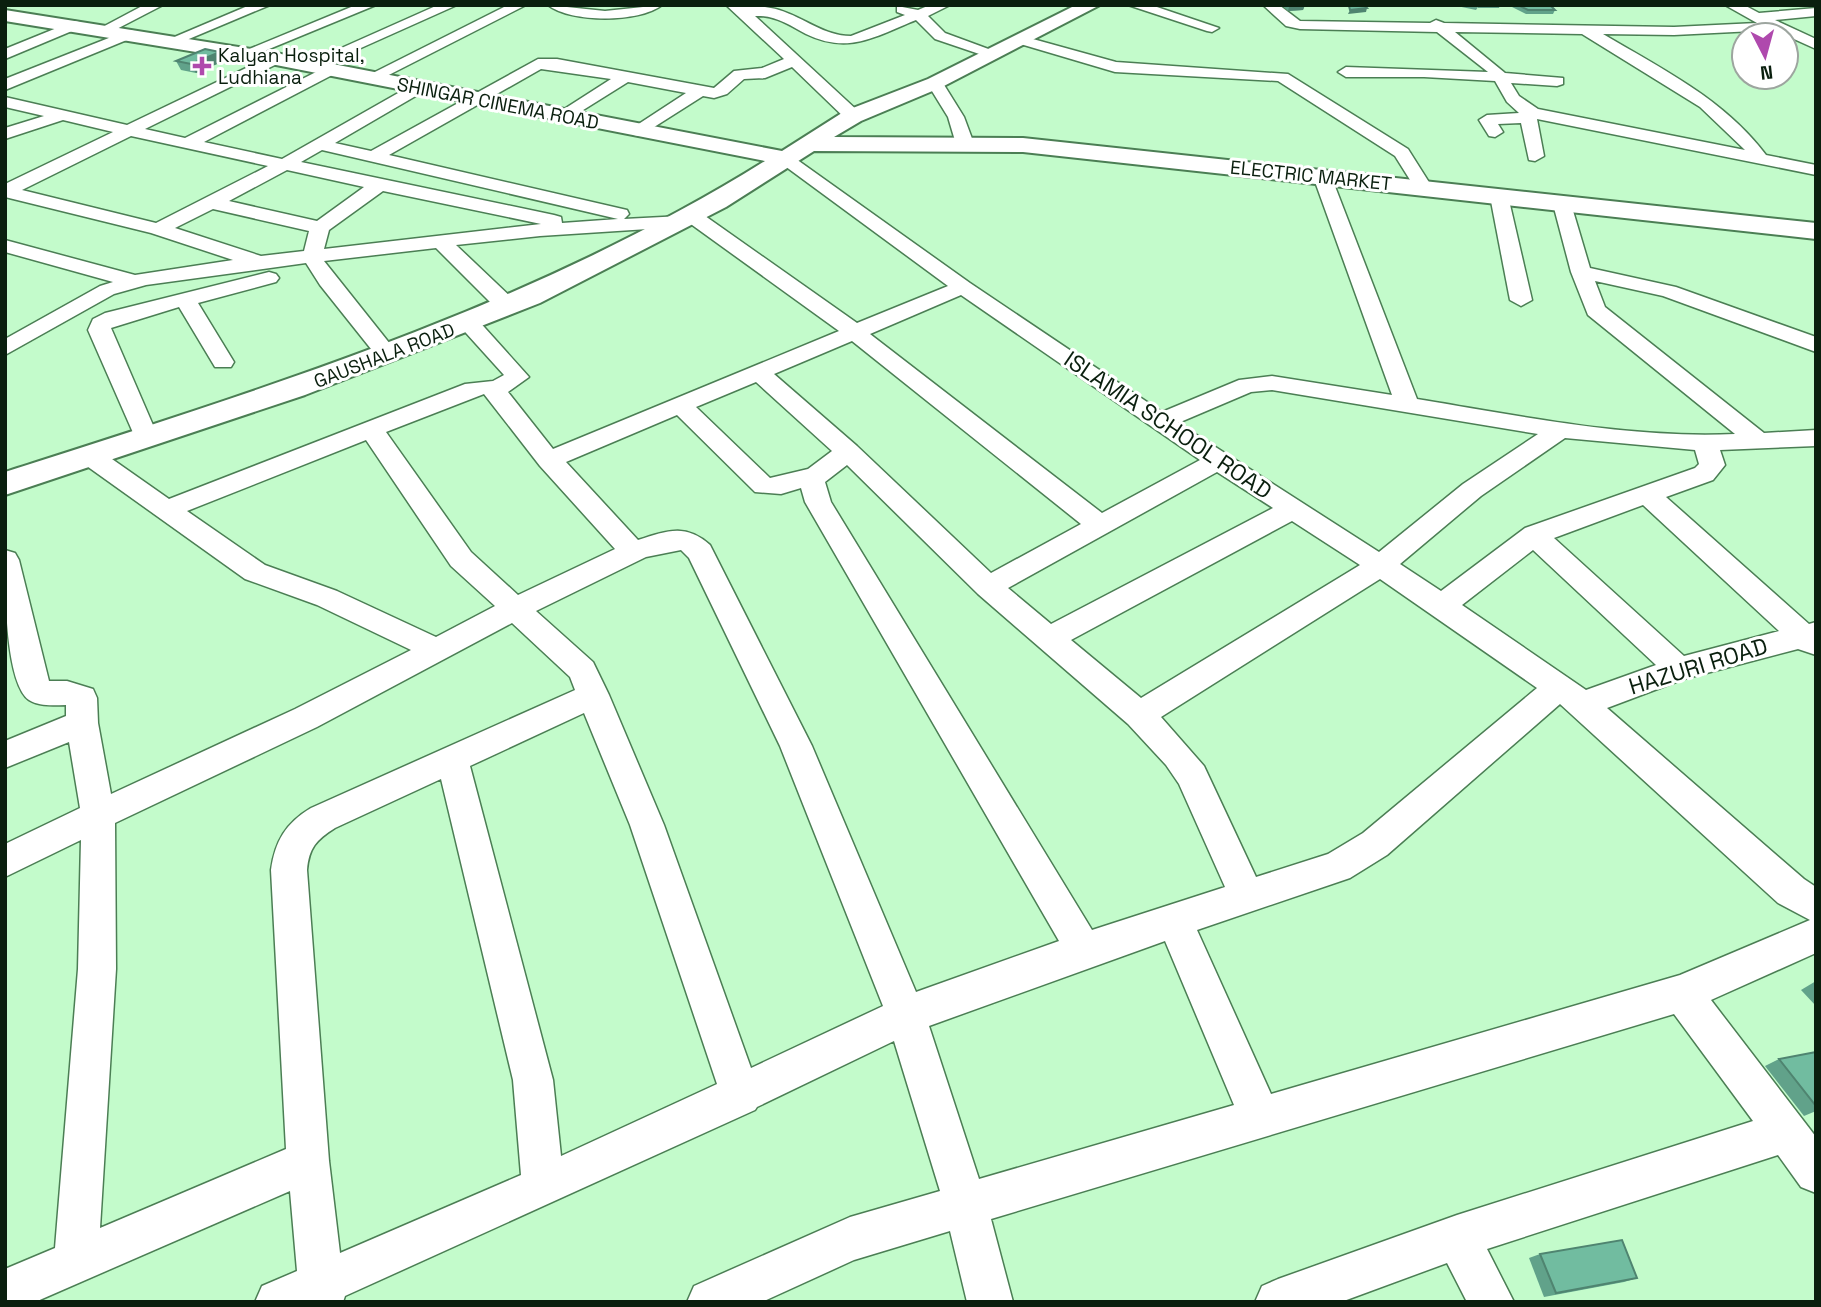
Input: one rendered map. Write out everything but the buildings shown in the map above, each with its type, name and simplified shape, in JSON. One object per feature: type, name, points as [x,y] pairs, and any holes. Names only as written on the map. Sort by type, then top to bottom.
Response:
[{"type":"street","points":[[104,30],[156,5]]},
{"type":"street","points":[[173,41],[263,5]]},
{"type":"street","points":[[215,49],[327,5]]},
{"type":"street","points":[[245,54],[369,5]]},
{"type":"street","points":[[309,66],[450,5]]},
{"type":"street","points":[[371,78],[519,5]]},
{"type":"street","points":[[555,5],[604,17],[624,15],[655,5]]},
{"type":"street","points":[[892,5],[919,15],[940,36],[994,54]]},
{"type":"street","points":[[736,9],[772,13],[827,39],[837,41],[853,40],[943,5]]},
{"type":"street","name":"GAUSHALA ROAD","points":[[5,484],[93,458],[387,354],[507,306],[685,218],[745,185],[805,144],[853,117],[935,83],[1091,5]]},
{"type":"street","points":[[1135,5],[1212,28]]},
{"type":"street","points":[[1270,5],[1296,24],[1674,31],[1730,28]]},
{"type":"street","points":[[1732,5],[1765,21]]},
{"type":"street","points":[[736,9],[853,117]]},
{"type":"street","points":[[1420,12],[1505,84],[1527,115],[1535,156]]},
{"type":"street","points":[[1758,17],[1816,12]]},
{"type":"street","points":[[1511,13],[1530,27]]},
{"type":"street","name":"SHINGAR CINEMA ROAD","points":[[5,15],[41,20],[74,15],[104,30],[276,59],[783,158]]},
{"type":"street","points":[[5,55],[74,15]]},
{"type":"street","points":[[424,16],[473,26]]},
{"type":"street","points":[[1585,29],[1727,120],[1745,135],[1761,160]]},
{"type":"street","points":[[5,85],[129,34]]},
{"type":"street","points":[[1800,38],[1816,45]]},
{"type":"street","points":[[1022,40],[1115,67],[1282,78],[1402,153],[1423,187]]},
{"type":"street","points":[[5,191],[132,132],[276,59]]},
{"type":"street","points":[[373,157],[527,68],[546,63],[717,92],[740,74],[765,73],[792,61]]},
{"type":"street","points":[[187,144],[331,71]]},
{"type":"street","points":[[1346,72],[1424,72],[1505,84]]},
{"type":"street","points":[[564,117],[625,77]]},
{"type":"street","points":[[1333,86],[1505,84],[1557,80]]},
{"type":"street","points":[[935,83],[956,117],[965,144]]},
{"type":"street","points":[[158,229],[284,165],[421,87]]},
{"type":"street","points":[[640,131],[699,91]]},
{"type":"street","points":[[5,102],[284,165],[578,226]]},
{"type":"street","points":[[1495,132],[1487,120],[1527,115],[1816,170]]},
{"type":"street","points":[[5,134],[61,116]]},
{"type":"street","points":[[319,144],[620,213],[636,222]]},
{"type":"street","name":"ELECTRIC MARKET","points":[[805,144],[1024,145],[1816,231]]},
{"type":"street","name":"ISLAMIA SCHOOL ROAD","points":[[783,158],[963,287],[1218,461],[1442,605],[1570,695],[1791,891],[1816,906]]},
{"type":"street","points":[[1322,176],[1407,404]]},
{"type":"street","points":[[380,184],[320,228],[315,261],[387,354]]},
{"type":"street","points":[[5,191],[158,229],[260,262]]},
{"type":"street","points":[[1499,197],[1521,300]]},
{"type":"street","points":[[212,203],[320,228]]},
{"type":"street","points":[[1562,204],[1591,303],[1604,319],[1759,442]]},
{"type":"street","points":[[147,439],[99,327],[113,318],[315,261],[440,241],[685,218],[853,331],[1098,525]]},
{"type":"street","points":[[440,241],[507,306]]},
{"type":"street","points":[[5,246],[133,281]]},
{"type":"street","points":[[5,348],[107,290],[133,281],[260,262],[315,261]]},
{"type":"street","points":[[1581,272],[1669,290],[1816,345]]},
{"type":"street","points":[[549,460],[963,287]]},
{"type":"street","points":[[185,299],[223,362]]},
{"type":"street","points":[[468,323],[518,377],[494,390]]},
{"type":"street","points":[[5,324],[33,331]]},
{"type":"street","points":[[758,372],[848,452],[988,587],[1139,715],[1192,776],[1247,897]]},
{"type":"street","points":[[1161,421],[1260,383],[1560,430],[1705,443],[1816,438]]},
{"type":"street","points":[[166,510],[473,389],[487,387],[494,390],[549,460],[634,552]]},
{"type":"street","points":[[680,405],[764,486],[781,486],[817,475],[848,452]]},
{"type":"street","points":[[372,430],[461,559],[571,656],[582,670],[670,884],[741,1096]]},
{"type":"street","points":[[1139,715],[1381,565],[1472,490],[1560,430]]},
{"type":"street","points":[[1442,605],[1534,535],[1710,469],[1712,465],[1705,443]]},
{"type":"street","points":[[93,458],[255,572],[338,602],[437,650]]},
{"type":"street","points":[[988,587],[1218,461]]},
{"type":"street","points":[[817,475],[812,485],[818,502],[1084,950]]},
{"type":"street","points":[[1647,494],[1811,638]]},
{"type":"street","points":[[1050,638],[1293,509]]},
{"type":"street","points":[[1534,535],[1679,669]]},
{"type":"street","points":[[5,861],[98,814],[306,718],[514,607],[634,552],[673,539],[687,540],[700,552],[796,746],[906,1015],[967,1205],[990,1302]]},
{"type":"street","points":[[5,560],[35,687],[41,693],[67,693],[82,698],[82,723],[98,814],[97,969],[76,1260]]},
{"type":"street","name":"HAZURI ROAD","points":[[1570,695],[1811,638]]},
{"type":"street","points":[[321,1292],[308,1161],[289,870],[291,845],[306,828],[323,818],[594,695]]},
{"type":"street","points":[[278,1302],[321,1292],[741,1096],[906,1015],[1084,950],[1338,867],[1375,844],[1570,695]]},
{"type":"street","points":[[5,755],[82,723]]},
{"type":"street","points":[[452,759],[533,1080],[543,1187]]},
{"type":"street","points":[[1175,921],[1261,1119]]},
{"type":"street","points":[[710,1302],[849,1239],[1682,993],[1816,935]]},
{"type":"street","points":[[1682,993],[1816,1172]]},
{"type":"street","points":[[1278,1302],[1457,1237],[1785,1132]]},
{"type":"street","points":[[5,1292],[308,1161]]},
{"type":"street","points":[[1457,1237],[1491,1302]]},
{"type":"place","name":"Kalyan Hospital, Ludhiana","points":[[202,66]]}]
